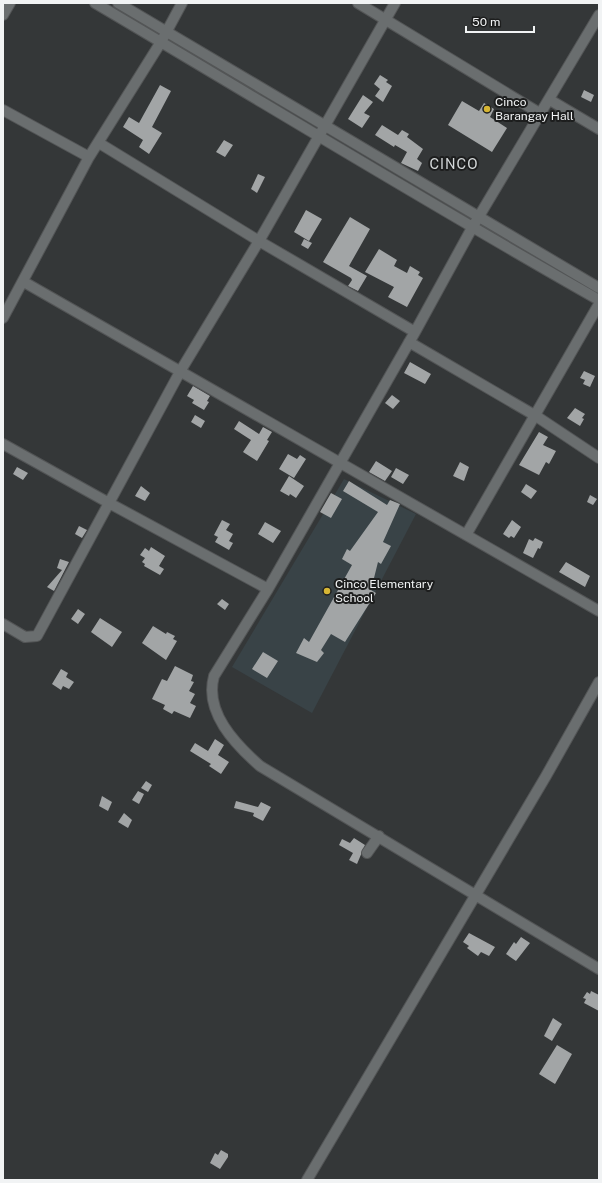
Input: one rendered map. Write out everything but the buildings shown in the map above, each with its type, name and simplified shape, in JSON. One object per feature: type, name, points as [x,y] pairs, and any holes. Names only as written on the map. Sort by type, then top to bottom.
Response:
[{"type":"street","points":[[3,16],[10,3]]},
{"type":"street","points":[[95,3],[161,42],[478,216],[599,288]]},
{"type":"street","points":[[118,3],[166,31],[472,228],[599,300]]},
{"type":"street","points":[[3,318],[24,282],[90,157],[161,42],[182,3]]},
{"type":"street","points":[[358,3],[541,114]]},
{"type":"street","points":[[3,624],[25,638],[37,636],[60,598],[108,503],[181,370],[323,132],[395,3]]},
{"type":"street","points":[[599,15],[550,100],[478,216],[415,332],[268,589],[214,676],[211,687],[211,698],[218,717],[231,735],[260,766],[599,969]]},
{"type":"street","points":[[550,100],[599,129]]},
{"type":"street","points":[[3,110],[90,157]]},
{"type":"street","points":[[99,143],[259,241],[415,332]]},
{"type":"street","points":[[24,282],[181,370],[339,463],[599,611]]},
{"type":"street","points":[[466,535],[536,416],[599,304]]},
{"type":"street","points":[[409,342],[536,416],[599,458]]},
{"type":"street","points":[[3,444],[108,503],[268,589]]},
{"type":"street","points":[[307,1180],[476,895],[599,682]]},
{"type":"street","points":[[367,853],[379,836]]},
{"type":"shaded area","name":"Cinco Elementary School","points":[[344,479],[416,514],[312,713],[232,667]]},
{"type":"place","name":"Cinco Barangay Hall","points":[[487,109]]},
{"type":"place","name":"Cinco Elementary School","points":[[327,591]]},
{"type":"district","name":"CINCO","points":[[454,164]]}]
